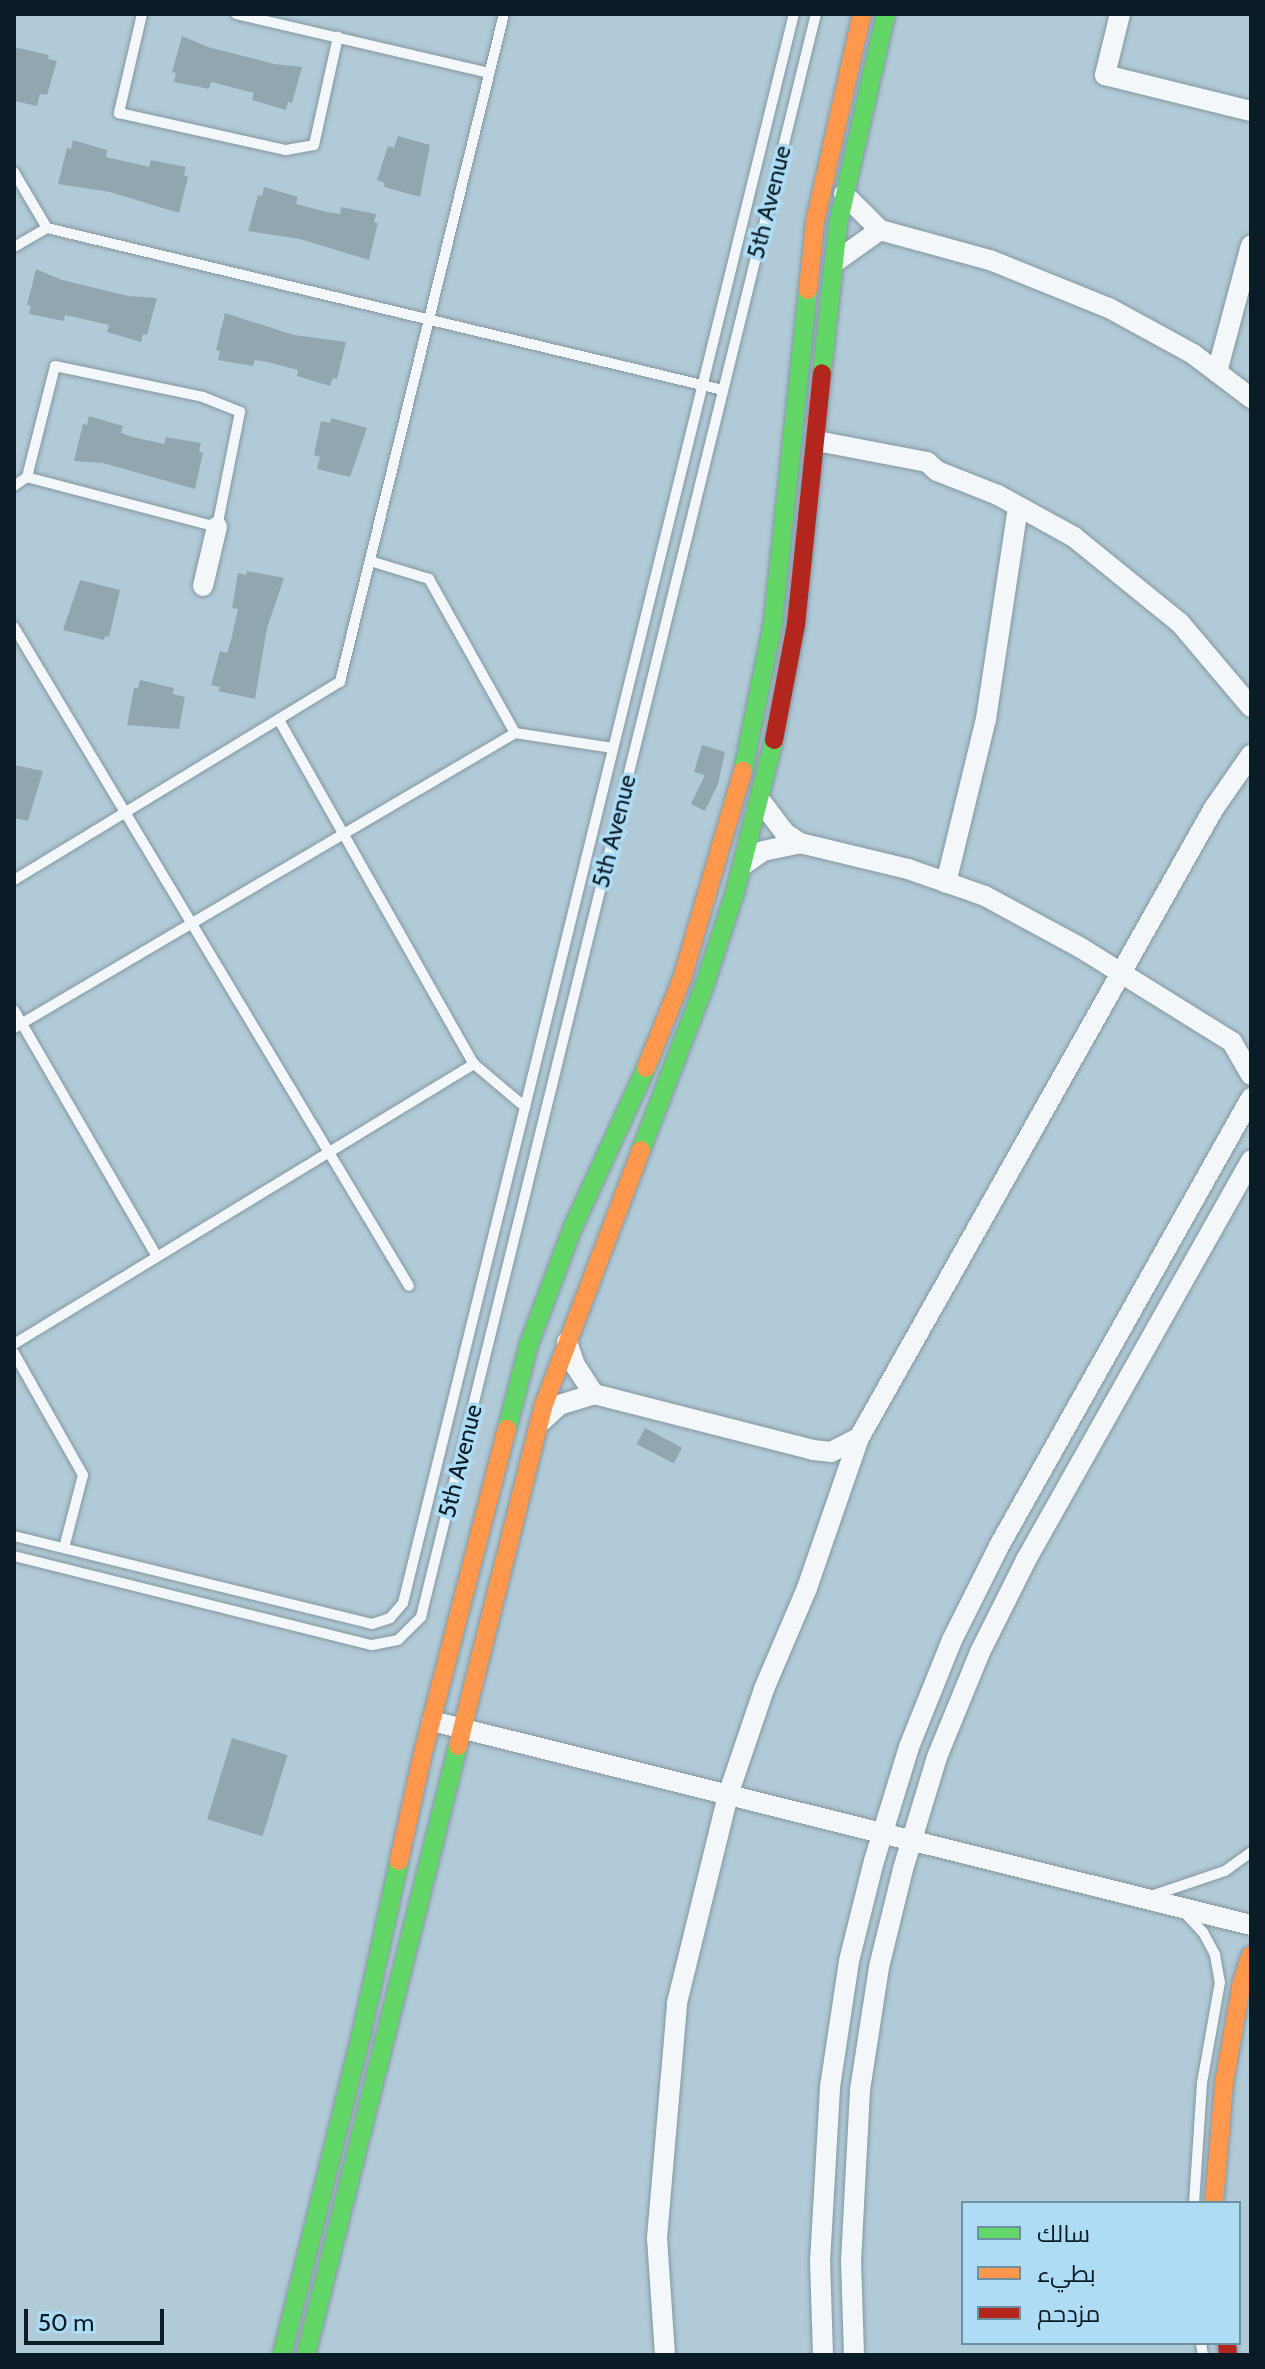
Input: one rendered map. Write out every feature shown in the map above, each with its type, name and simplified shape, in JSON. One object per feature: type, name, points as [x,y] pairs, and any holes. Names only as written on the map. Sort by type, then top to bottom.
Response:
[{"type":"main road","points":[[282,2355],[361,2036],[432,1721],[529,1344],[573,1227],[655,1049],[677,993],[712,886],[745,766],[773,622],[815,222],[862,14]]},
{"type":"main road","points":[[306,2355],[538,1426],[567,1340],[704,987],[760,800],[796,625],[844,194],[886,14]]},
{"type":"main road","points":[[1214,2201],[1224,2083],[1242,1982],[1251,1955]]},
{"type":"street","points":[[1120,14],[1105,75],[1251,111]]},
{"type":"street","points":[[844,194],[880,230],[990,260],[1058,285],[1193,354],[1251,398]]},
{"type":"street","points":[[835,262],[880,230]]},
{"type":"street","points":[[1217,372],[1251,245]]},
{"type":"street","points":[[817,441],[927,462],[937,471],[1018,507],[1074,537],[1154,600],[1202,647],[1251,707]]},
{"type":"street","points":[[946,883],[986,719],[1018,507]]},
{"type":"street","points":[[203,586],[217,527]]},
{"type":"street","points":[[665,2355],[657,2238],[677,2003],[728,1795],[764,1689],[807,1588],[859,1438],[1214,808],[1251,755]]},
{"type":"street","points":[[760,800],[785,833],[800,843],[908,869],[985,896],[1241,1042],[1251,1075]]},
{"type":"street","points":[[743,865],[763,851],[800,843]]},
{"type":"street","points":[[823,2355],[820,2262],[830,2087],[849,1961],[909,1747],[965,1612],[1251,1098]]},
{"type":"street","points":[[854,2355],[851,2262],[860,2090],[879,1967],[937,1757],[993,1625],[1251,1160]]},
{"type":"street","points":[[567,1340],[575,1365],[594,1394]]},
{"type":"street","points":[[538,1426],[559,1405],[594,1394],[813,1450],[831,1452],[859,1438]]},
{"type":"street","points":[[432,1721],[1251,1925]]},
{"type":"lane","points":[[142,14],[119,113],[286,150],[314,145],[338,37]]},
{"type":"lane","points":[[236,14],[489,73]]},
{"type":"lane","points":[[14,880],[340,682],[504,14]]},
{"type":"lane","name":"5th Avenue","points":[[64,1548],[372,1624],[390,1618],[403,1603],[794,14]]},
{"type":"lane","name":"5th Avenue","points":[[14,1556],[372,1645],[398,1640],[421,1617],[816,14]]},
{"type":"lane","points":[[14,172],[47,228]]},
{"type":"lane","points":[[14,247],[47,228],[723,390]]},
{"type":"lane","points":[[14,486],[27,477],[55,366],[203,397],[240,412],[217,527],[27,477]]},
{"type":"lane","points":[[370,561],[429,579],[515,733]]},
{"type":"lane","points":[[14,627],[409,1286]]},
{"type":"lane","points":[[279,720],[474,1064],[525,1107]]},
{"type":"lane","points":[[18,1026],[515,733],[613,748]]},
{"type":"lane","points":[[14,1010],[18,1026],[157,1257]]},
{"type":"lane","points":[[14,1344],[474,1064]]},
{"type":"lane","points":[[14,1353],[83,1475],[64,1548],[14,1536]]},
{"type":"lane","points":[[1146,1898],[1225,1871],[1251,1852]]},
{"type":"lane","points":[[1178,1906],[1203,1932],[1215,1955],[1220,1982],[1202,2083],[1194,2201]]},
{"type":"building","points":[[182,36],[208,47],[274,64],[302,67],[292,103],[288,102],[286,110],[252,100],[254,93],[211,82],[209,89],[174,82],[176,73],[172,72]]},
{"type":"building","points":[[14,47],[49,55],[48,59],[57,61],[47,95],[40,94],[37,106],[14,101]]},
{"type":"building","points":[[398,136],[430,145],[420,197],[384,187],[385,183],[377,180],[388,146],[394,148]]},
{"type":"building","points":[[73,140],[107,150],[106,157],[149,167],[151,160],[186,167],[184,175],[188,177],[179,213],[110,192],[58,184],[67,148],[71,149]]},
{"type":"building","points":[[264,187],[298,197],[296,204],[327,212],[340,214],[341,207],[376,214],[374,222],[378,223],[369,260],[300,239],[248,231],[258,195],[262,196]]},
{"type":"building","points":[[36,269],[62,280],[128,296],[157,298],[147,335],[143,334],[141,342],[107,332],[109,325],[65,315],[64,321],[29,314],[31,306],[27,305]]},
{"type":"building","points":[[225,313],[294,335],[346,342],[337,379],[333,378],[330,386],[297,376],[298,370],[267,362],[255,360],[253,366],[218,360],[220,351],[216,350]]},
{"type":"building","points":[[89,416],[123,426],[121,433],[133,437],[164,444],[166,437],[201,443],[199,452],[203,453],[195,489],[103,463],[74,461],[83,424],[87,425]]},
{"type":"building","points":[[331,418],[367,428],[350,477],[317,469],[320,457],[314,455],[321,421],[330,423]]},
{"type":"building","points":[[247,571],[284,578],[267,628],[255,699],[218,691],[220,687],[211,685],[220,651],[227,653],[231,640],[238,609],[232,608],[238,573],[246,575]]},
{"type":"building","points":[[80,580],[120,590],[109,637],[105,636],[104,640],[63,630]]},
{"type":"building","points":[[140,680],[174,688],[173,694],[185,697],[179,729],[127,725],[134,688],[138,688]]},
{"type":"building","points":[[702,745],[725,752],[718,784],[705,811],[691,804],[705,775],[694,772]]},
{"type":"building","points":[[14,765],[43,771],[28,821],[14,818]]},
{"type":"building","points":[[645,1428],[682,1448],[674,1464],[637,1444]]},
{"type":"building","points":[[232,1738],[287,1755],[263,1836],[207,1819]]},
{"type":"traffic: fast","points":[[822,373],[838,225],[886,14]]},
{"type":"traffic: fast","points":[[743,771],[773,622],[808,290]]},
{"type":"traffic: fast","points":[[641,1150],[704,987],[735,892],[774,740]]},
{"type":"traffic: fast","points":[[507,1429],[529,1344],[573,1227],[646,1068]]},
{"type":"traffic: fast","points":[[306,2355],[458,1746]]},
{"type":"traffic: fast","points":[[282,2355],[361,2036],[399,1861]]},
{"type":"traffic: slow","points":[[808,290],[815,222],[862,14]]},
{"type":"traffic: slow","points":[[646,1068],[682,979],[743,771]]},
{"type":"traffic: slow","points":[[458,1746],[543,1407],[641,1150]]},
{"type":"traffic: slow","points":[[399,1861],[422,1757],[507,1429]]},
{"type":"traffic: slow","points":[[1214,2201],[1224,2083],[1242,1982],[1251,1955]]},
{"type":"traffic: jam","points":[[774,740],[796,625],[822,373]]},
{"type":"traffic: jam","points":[[1227,2345],[1228,2355]]}]
